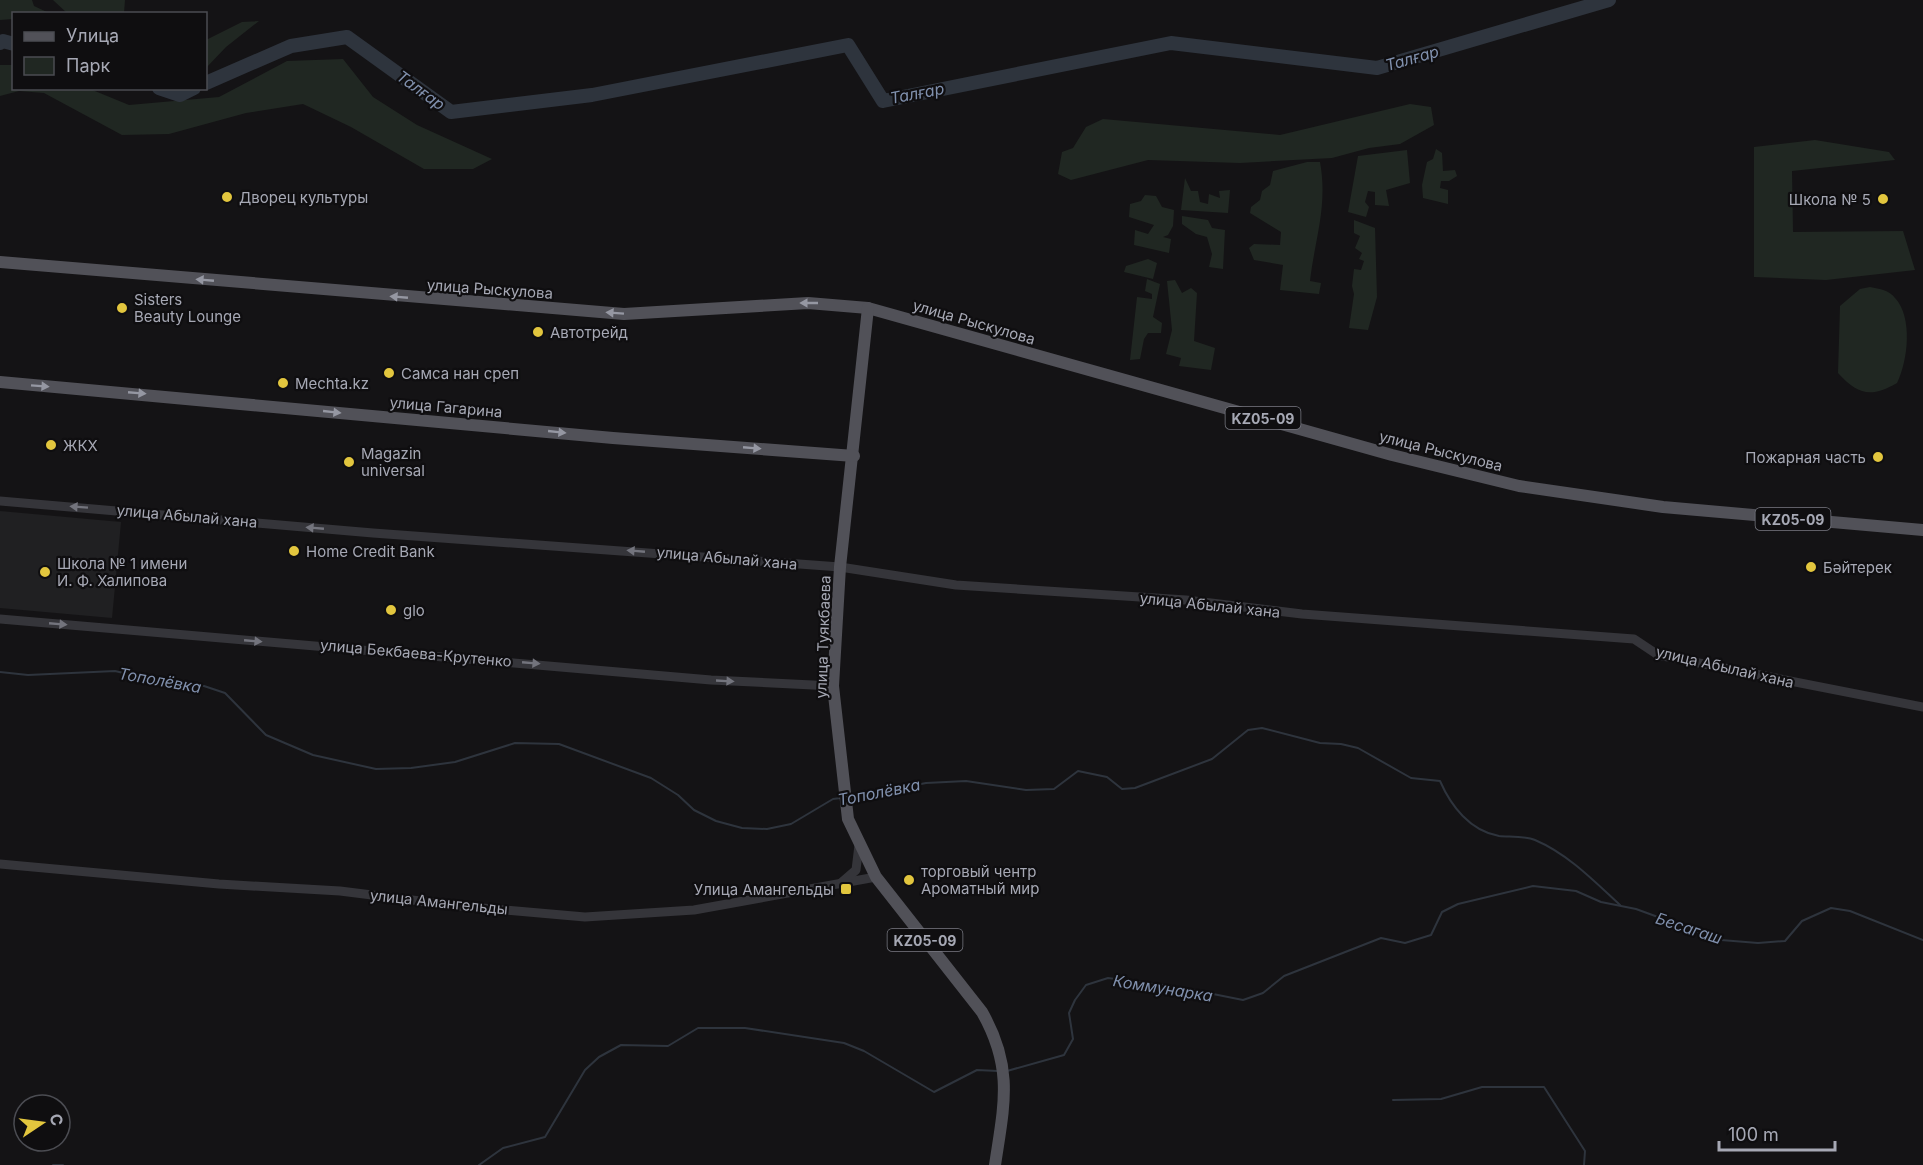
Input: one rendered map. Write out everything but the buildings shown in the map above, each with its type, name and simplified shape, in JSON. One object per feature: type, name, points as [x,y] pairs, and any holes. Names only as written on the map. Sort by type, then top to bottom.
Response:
[{"type":"main road","name":"улица Рыскулова","points":[[0,262],[624,314],[808,303],[868,308],[1392,455],[1519,486],[1663,507],[1923,530]]},
{"type":"main road","name":"улица Туякбаева","points":[[868,308],[854,456],[840,567],[833,686],[848,819],[876,877],[982,1012],[992,1030],[1003,1060],[1005,1077],[995,1165]]},
{"type":"main road","name":"улица Гагарина","points":[[0,382],[613,438],[854,456]]},
{"type":"street","name":"улица Абылай хана","points":[[0,501],[373,533],[840,567],[956,585],[1186,600],[1302,614],[1634,639],[1658,655],[1923,707]]},
{"type":"street","name":"улица Бекбаева-Крутенко","points":[[0,619],[479,658],[711,680],[833,686]]},
{"type":"street","points":[[840,883],[856,870],[859,845]]},
{"type":"street","name":"улица Амангельды","points":[[0,864],[219,884],[340,891],[585,917],[694,910],[876,877]]},
{"type":"shaded area","points":[[0,511],[121,522],[112,618],[0,608]]},
{"type":"green space","points":[[0,0],[32,0],[34,6],[47,12],[12,12],[12,19],[0,20]]},
{"type":"green space","points":[[53,0],[125,0],[124,12],[66,12]]},
{"type":"green space","points":[[259,21],[226,47],[207,67],[207,40],[242,22]]},
{"type":"green space","points":[[343,59],[373,97],[417,125],[492,159],[473,169],[424,169],[351,127],[303,104],[246,113],[169,134],[122,135],[44,93],[19,91],[0,96],[0,65],[12,65],[12,90],[92,90],[129,105],[219,97],[287,61]]},
{"type":"green space","points":[[1410,104],[1431,107],[1434,125],[1400,144],[1369,148],[1332,158],[1240,163],[1148,160],[1071,180],[1058,174],[1062,152],[1073,148],[1086,127],[1103,119],[1280,135]]},
{"type":"green space","points":[[1815,140],[1889,152],[1895,160],[1792,171],[1793,232],[1903,231],[1915,270],[1826,280],[1754,277],[1754,147]]},
{"type":"green space","points":[[1436,149],[1442,153],[1443,171],[1455,170],[1457,176],[1449,181],[1441,181],[1440,188],[1448,190],[1448,204],[1423,198],[1422,185],[1427,162],[1433,159]]},
{"type":"green space","points":[[1407,150],[1410,183],[1386,190],[1389,206],[1375,205],[1375,192],[1368,191],[1365,202],[1369,207],[1366,217],[1348,212],[1358,156]]},
{"type":"green space","points":[[1307,162],[1320,162],[1322,178],[1322,208],[1310,281],[1321,283],[1319,294],[1280,290],[1283,265],[1254,260],[1249,248],[1254,244],[1280,245],[1281,232],[1250,213],[1251,207],[1260,200],[1262,191],[1270,185],[1273,171]]},
{"type":"green space","points":[[1185,178],[1191,191],[1198,191],[1200,202],[1208,204],[1209,194],[1220,198],[1219,191],[1230,190],[1228,213],[1181,210]]},
{"type":"green space","points":[[1145,195],[1156,196],[1162,207],[1174,210],[1173,226],[1168,235],[1163,237],[1171,239],[1169,253],[1134,245],[1135,230],[1148,234],[1154,225],[1129,217],[1130,204],[1141,201]]},
{"type":"green space","points":[[1182,216],[1208,220],[1212,228],[1225,230],[1223,269],[1209,267],[1212,254],[1207,237],[1196,234],[1182,224]]},
{"type":"green space","points":[[1354,220],[1375,228],[1377,297],[1368,330],[1349,328],[1354,294],[1352,286],[1354,269],[1361,270],[1364,261],[1359,259],[1362,253],[1355,248],[1360,236],[1354,233]]},
{"type":"green space","points":[[1148,259],[1157,263],[1153,279],[1124,272],[1126,266]]},
{"type":"green space","points":[[1147,279],[1160,284],[1153,317],[1162,323],[1161,333],[1148,333],[1144,339],[1140,359],[1130,360],[1137,297],[1152,299],[1152,294],[1145,291]]},
{"type":"green space","points":[[1175,280],[1182,293],[1191,288],[1197,293],[1194,341],[1215,348],[1211,370],[1179,366],[1181,358],[1166,354],[1172,330],[1167,281]]},
{"type":"green space","points":[[1870,287],[1893,295],[1901,306],[1907,339],[1904,363],[1897,383],[1880,391],[1865,392],[1852,386],[1838,373],[1840,306],[1860,289]]},
{"type":"waterway","name":"Талғар","points":[[207,83],[291,46],[347,37],[451,112],[592,95],[848,45],[883,101],[1171,43],[1377,68],[1609,0]]},
{"type":"waterway","name":"Талғар","points":[[0,43],[3,41],[12,43]]},
{"type":"waterway","name":"Талғар","points":[[165,90],[180,95],[190,90]]},
{"type":"waterway","name":"Тополёвка","points":[[0,672],[28,675],[115,671],[153,680],[204,686],[225,693],[266,735],[313,755],[376,769],[411,768],[455,762],[515,743],[559,744],[651,778],[678,795],[694,810],[716,821],[742,828],[767,829],[791,824],[833,799],[841,798]]},
{"type":"waterway","name":"Тополёвка","points":[[850,798],[926,783],[966,781],[1026,790],[1054,789],[1078,771],[1107,777],[1122,789],[1135,788],[1212,759],[1248,730],[1262,728],[1320,743],[1358,748],[1411,778],[1440,781],[1456,808],[1470,823],[1499,836],[1522,837],[1547,846],[1580,869],[1620,905]]},
{"type":"waterway","name":"Коммунарка","points":[[1007,1071],[1064,1055],[1073,1039],[1069,1013],[1086,985],[1108,978],[1183,988],[1243,1000],[1263,993],[1284,976],[1381,938],[1405,943],[1431,935],[1442,912],[1458,904],[1533,886],[1576,891],[1601,902],[1636,909],[1721,940],[1758,943],[1785,941],[1802,921],[1831,908],[1850,911],[1923,940]]},
{"type":"waterway","name":"Коммунарка","points":[[479,1165],[503,1148],[545,1137],[585,1070],[599,1057],[621,1045],[668,1046],[698,1028],[745,1028],[844,1043],[864,1051],[934,1092],[977,1070],[998,1071]]},
{"type":"waterway","points":[[1393,1100],[1441,1099],[1482,1087],[1544,1087],[1585,1151],[1584,1165]]},
{"type":"waterway","name":"Коммунарка","points":[[53,1165],[63,1165]]},
{"type":"place","name":"Дворец культуры","points":[[227,197]]},
{"type":"place","name":"Школа № 5","points":[[1883,199]]},
{"type":"place","name":"Sisters Beauty Lounge","points":[[122,308]]},
{"type":"place","name":"Автотрейд","points":[[538,332]]},
{"type":"place","name":"Самса нан среп","points":[[389,373]]},
{"type":"place","name":"Mechta.kz","points":[[283,383]]},
{"type":"place","name":"ЖКХ","points":[[51,445]]},
{"type":"place","name":"Пожарная часть","points":[[1878,457]]},
{"type":"place","name":"Magazin universal","points":[[349,462]]},
{"type":"place","name":"Home Credit Bank","points":[[294,551]]},
{"type":"place","name":"Бәйтерек","points":[[1811,567]]},
{"type":"place","name":"Школа № 1 имени И. Ф. Халипова","points":[[45,572]]},
{"type":"place","name":"glo","points":[[391,610]]},
{"type":"place","name":"торговый чентр Ароматный мир","points":[[909,880]]},
{"type":"place","name":"Улица Амангельды","points":[[846,889]]},
{"type":"water label","name":"Бесагаш","points":[[1689,928]]}]
